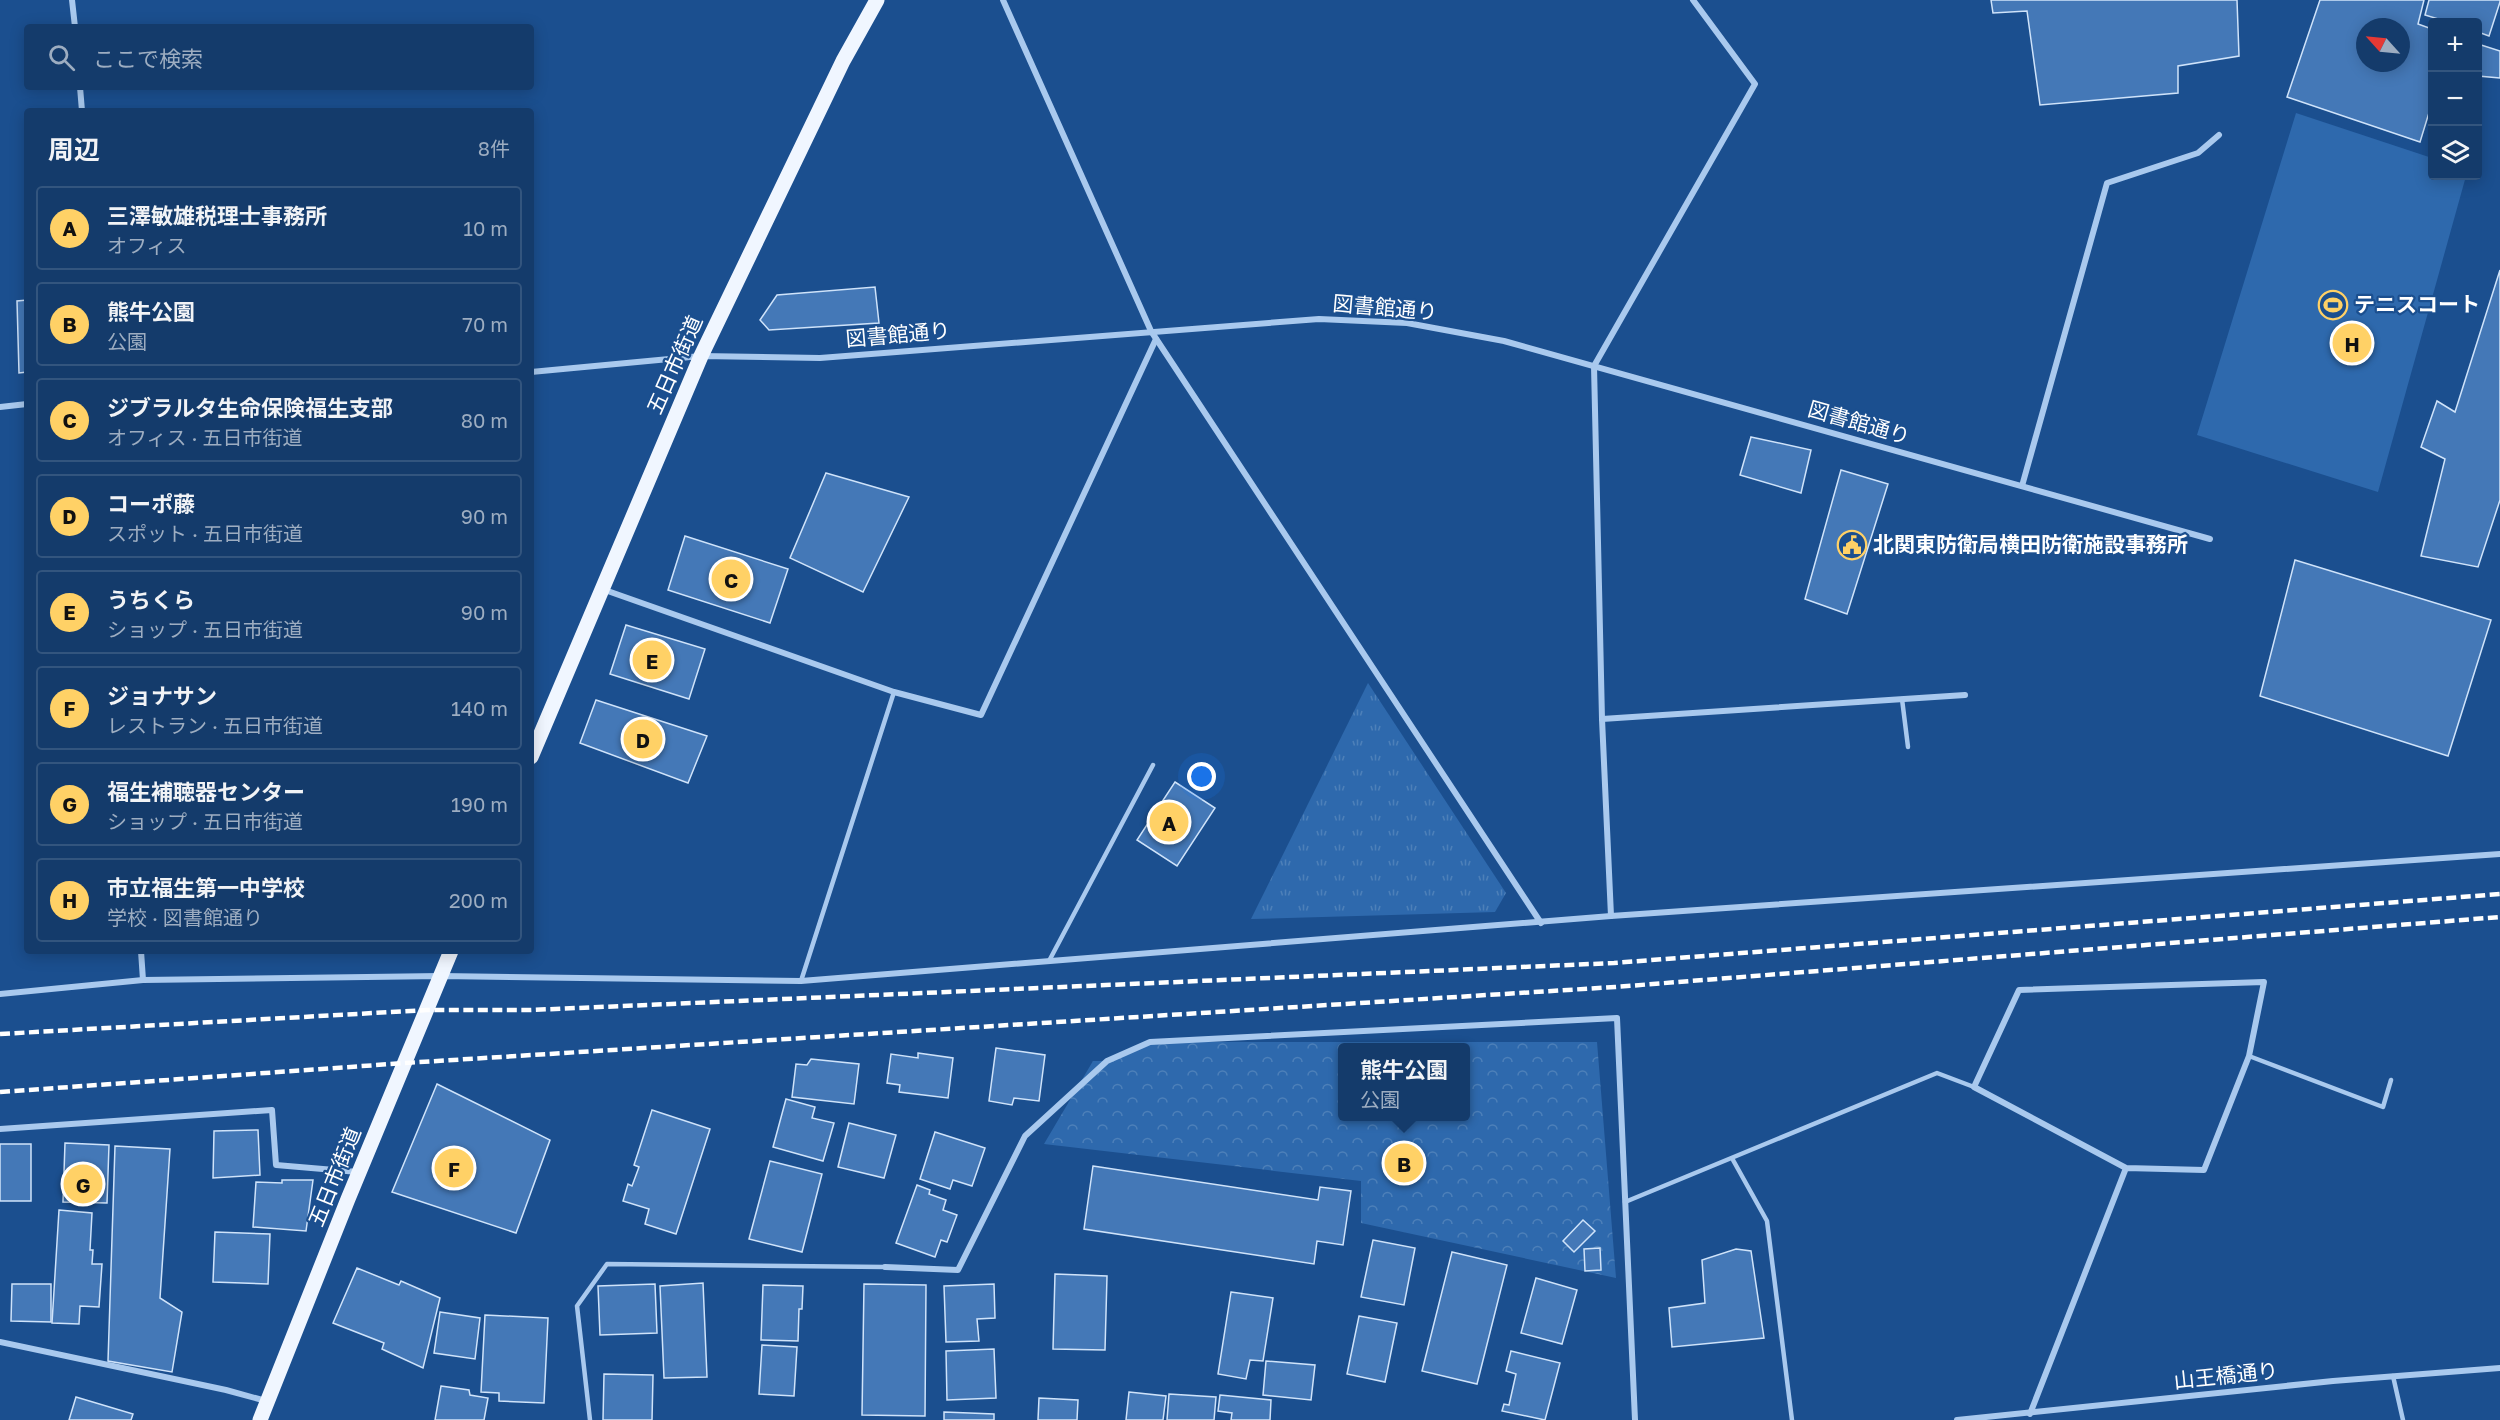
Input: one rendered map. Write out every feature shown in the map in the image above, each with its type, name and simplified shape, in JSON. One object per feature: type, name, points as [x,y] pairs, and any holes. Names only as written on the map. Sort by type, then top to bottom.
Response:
[{"type":"main road","name":"五日市街道","points":[[534,751],[600,589],[701,356],[843,61],[877,0]]},
{"type":"main road","name":"五日市街道","points":[[260,1420],[359,1172],[450,954]]},
{"type":"street","points":[[72,0],[75,24]]},
{"type":"street","points":[[1003,0],[1151,331],[1541,923]]},
{"type":"street","points":[[1611,916],[1602,719],[1594,366],[1702,173],[1755,84],[1693,0]]},
{"type":"street","points":[[80,90],[82,108]]},
{"type":"street","points":[[2022,486],[2107,183],[2198,153],[2219,135]]},
{"type":"street","name":"図書館通り","points":[[534,372],[701,356],[820,358],[1319,319],[1407,322],[1504,341],[2210,539]]},
{"type":"street","points":[[600,589],[894,692],[981,716],[1156,339]]},
{"type":"street","points":[[0,407],[24,404]]},
{"type":"street","points":[[1602,719],[1965,695]]},
{"type":"street","points":[[0,994],[143,980],[441,976],[801,981],[1611,916],[2500,854]]},
{"type":"street","points":[[141,954],[143,980]]},
{"type":"street","points":[[2264,982],[2249,1056],[2204,1170],[2126,1168],[1974,1087],[2019,990],[2264,982]]},
{"type":"street","points":[[885,1267],[958,1270],[1025,1136],[1107,1061],[1150,1042],[1617,1018],[1635,1420]]},
{"type":"street","points":[[0,1130],[272,1110],[276,1165],[359,1172]]},
{"type":"street","points":[[2030,1414],[2126,1168]]},
{"type":"street","points":[[0,1342],[226,1390],[267,1401]]},
{"type":"street","name":"山王橋通り","points":[[1957,1420],[2393,1376],[2500,1368]]},
{"type":"lane","points":[[801,981],[894,692]]},
{"type":"lane","points":[[1902,699],[1908,747]]},
{"type":"lane","points":[[1049,961],[1153,765]]},
{"type":"lane","points":[[2249,1056],[2383,1107],[2391,1080]]},
{"type":"lane","points":[[1625,1202],[1733,1160],[1937,1073],[1974,1087]]},
{"type":"lane","points":[[1733,1160],[1767,1221],[1792,1420]]},
{"type":"lane","points":[[590,1420],[577,1306],[607,1264],[885,1267]]},
{"type":"lane","points":[[2393,1376],[2403,1420]]},
{"type":"green space","name":"テニスコート","points":[[2296,113],[2428,157],[2428,180],[2465,180],[2378,492],[2197,435]]},
{"type":"green space","points":[[1368,683],[1506,893],[1495,912],[1251,919]]},
{"type":"green space","points":[[1150,1042],[1597,1042],[1616,1278],[1361,1223],[1361,1181],[1044,1144],[1093,1061],[1107,1061]]},
{"type":"building","points":[[1991,0],[2237,0],[2239,56],[2178,66],[2178,93],[2040,105],[2027,11],[1993,13]]},
{"type":"building","points":[[2320,0],[2424,0],[2418,24],[2428,28],[2428,116],[2420,142],[2287,97]]},
{"type":"building","points":[[2429,0],[2500,0],[2489,36],[2482,33],[2482,18],[2435,18],[2425,15]]},
{"type":"building","points":[[2482,45],[2500,51],[2500,78],[2482,76]]},
{"type":"building","points":[[2500,270],[2500,500],[2478,567],[2421,556],[2445,459],[2421,447],[2437,401],[2455,412]]},
{"type":"building","points":[[875,287],[879,323],[769,330],[760,320],[777,295]]},
{"type":"building","points":[[24,300],[24,372],[19,373],[17,301]]},
{"type":"building","points":[[1751,437],[1811,450],[1801,493],[1740,475]]},
{"type":"building","points":[[1841,470],[1888,484],[1847,614],[1805,599]]},
{"type":"building","points":[[826,473],[909,497],[863,592],[790,558]]},
{"type":"building","points":[[685,536],[788,569],[770,623],[668,590]]},
{"type":"building","points":[[2295,560],[2491,620],[2448,756],[2260,696]]},
{"type":"building","points":[[626,625],[705,649],[689,699],[610,674]]},
{"type":"building","points":[[596,700],[707,736],[688,783],[580,743]]},
{"type":"building","points":[[1175,782],[1215,808],[1177,866],[1137,840]]},
{"type":"building","points":[[996,1048],[1045,1055],[1039,1101],[1014,1098],[1012,1105],[989,1101]]},
{"type":"building","points":[[918,1053],[953,1058],[948,1098],[899,1092],[900,1085],[887,1083],[891,1054],[918,1058]]},
{"type":"building","points":[[811,1059],[859,1064],[854,1104],[792,1097],[796,1064],[807,1065]]},
{"type":"building","points":[[437,1084],[550,1140],[516,1233],[392,1192]]},
{"type":"building","points":[[786,1099],[815,1107],[812,1118],[834,1123],[823,1161],[773,1147]]},
{"type":"building","points":[[652,1110],[710,1129],[676,1234],[645,1224],[649,1209],[623,1201],[628,1184],[632,1186],[639,1167],[634,1165]]},
{"type":"building","points":[[849,1123],[896,1135],[884,1178],[838,1167]]},
{"type":"building","points":[[258,1130],[260,1175],[213,1178],[214,1131]]},
{"type":"building","points":[[935,1132],[985,1148],[972,1186],[953,1180],[950,1189],[920,1179]]},
{"type":"building","points":[[65,1143],[109,1145],[107,1203],[63,1202]]},
{"type":"building","points":[[0,1144],[31,1144],[31,1201],[0,1201]]},
{"type":"building","points":[[115,1146],[170,1149],[160,1298],[182,1312],[172,1372],[108,1361]]},
{"type":"building","points":[[770,1161],[822,1174],[802,1252],[749,1239]]},
{"type":"building","points":[[1093,1166],[1318,1200],[1320,1187],[1351,1191],[1343,1245],[1317,1241],[1314,1264],[1084,1229]]},
{"type":"building","points":[[282,1180],[313,1180],[306,1231],[253,1227],[256,1182],[282,1183]]},
{"type":"building","points":[[917,1185],[930,1190],[929,1194],[946,1200],[943,1210],[957,1215],[947,1242],[941,1240],[935,1257],[896,1243]]},
{"type":"building","points":[[59,1210],[92,1213],[90,1250],[93,1250],[92,1264],[102,1264],[99,1307],[80,1306],[79,1324],[52,1323]]},
{"type":"building","points":[[1583,1220],[1595,1231],[1574,1252],[1563,1241]]},
{"type":"building","points":[[215,1232],[270,1234],[268,1284],[213,1282]]},
{"type":"building","points":[[1373,1240],[1415,1248],[1404,1305],[1361,1297]]},
{"type":"building","points":[[1600,1248],[1601,1270],[1585,1271],[1584,1249]]},
{"type":"building","points":[[1736,1249],[1751,1251],[1764,1338],[1672,1347],[1669,1308],[1705,1303],[1702,1260]]},
{"type":"building","points":[[1452,1252],[1507,1265],[1477,1384],[1422,1371]]},
{"type":"building","points":[[357,1268],[399,1285],[401,1281],[440,1298],[423,1368],[382,1349],[384,1343],[333,1323]]},
{"type":"building","points":[[1055,1274],[1107,1276],[1105,1350],[1053,1349]]},
{"type":"building","points":[[1536,1278],[1577,1290],[1562,1344],[1521,1333]]},
{"type":"building","points":[[703,1283],[707,1377],[664,1378],[660,1286]]},
{"type":"building","points":[[12,1284],[51,1284],[51,1322],[11,1321]]},
{"type":"building","points":[[655,1284],[657,1333],[600,1335],[598,1286]]},
{"type":"building","points":[[864,1284],[926,1285],[925,1416],[862,1415]]},
{"type":"building","points":[[994,1284],[995,1318],[977,1319],[979,1341],[946,1342],[944,1286]]},
{"type":"building","points":[[763,1285],[803,1286],[802,1309],[799,1309],[798,1341],[761,1340]]},
{"type":"building","points":[[1231,1292],[1273,1298],[1263,1361],[1250,1360],[1246,1379],[1218,1374]]},
{"type":"building","points":[[440,1312],[480,1318],[475,1359],[434,1353]]},
{"type":"building","points":[[485,1315],[548,1318],[544,1403],[499,1401],[499,1393],[481,1392]]},
{"type":"building","points":[[1359,1316],[1397,1323],[1385,1382],[1347,1374]]},
{"type":"building","points":[[762,1345],[797,1347],[794,1396],[759,1394]]},
{"type":"building","points":[[994,1349],[996,1398],[947,1400],[946,1351]]},
{"type":"building","points":[[1511,1351],[1560,1363],[1545,1420],[1502,1411],[1504,1404],[1509,1405],[1516,1374],[1506,1371]]},
{"type":"building","points":[[1266,1361],[1315,1365],[1311,1400],[1263,1395]]},
{"type":"building","points":[[604,1374],[653,1375],[652,1420],[603,1420]]},
{"type":"building","points":[[441,1386],[469,1390],[470,1395],[488,1398],[484,1420],[435,1420]]},
{"type":"building","points":[[1129,1392],[1166,1396],[1163,1420],[1126,1420]]},
{"type":"building","points":[[1169,1394],[1216,1397],[1214,1420],[1167,1420]]},
{"type":"building","points":[[1220,1395],[1271,1400],[1270,1420],[1231,1420],[1232,1413],[1218,1411]]},
{"type":"building","points":[[76,1397],[133,1414],[131,1420],[69,1420]]},
{"type":"building","points":[[1039,1398],[1078,1400],[1077,1420],[1038,1420]]},
{"type":"building","points":[[944,1412],[994,1414],[994,1420],[944,1420]]},
{"type":"railway","points":[[0,1034],[427,1010],[531,1010],[1614,963],[2500,894]]},
{"type":"railway","points":[[0,1092],[405,1063],[1615,987],[2500,917]]},
{"type":"place","name":"テニスコート","points":[[2333,305]]},
{"type":"place","name":"市立福生第一中学校","points":[[2352,343]]},
{"type":"place","name":"北関東防衛局横田防衛施設事務所","points":[[1852,545]]},
{"type":"place","name":"ジブラルタ生命保険福生支部","points":[[731,579]]},
{"type":"place","name":"うちくら","points":[[652,660]]},
{"type":"place","name":"コーポ藤","points":[[643,739]]},
{"type":"place","name":"三澤敏雄税理士事務所","points":[[1169,822]]},
{"type":"place","name":"熊牛公園","points":[[1404,1163]]},
{"type":"place","name":"ジョナサン","points":[[454,1168]]},
{"type":"place","name":"福生補聴器センター","points":[[83,1184]]}]
